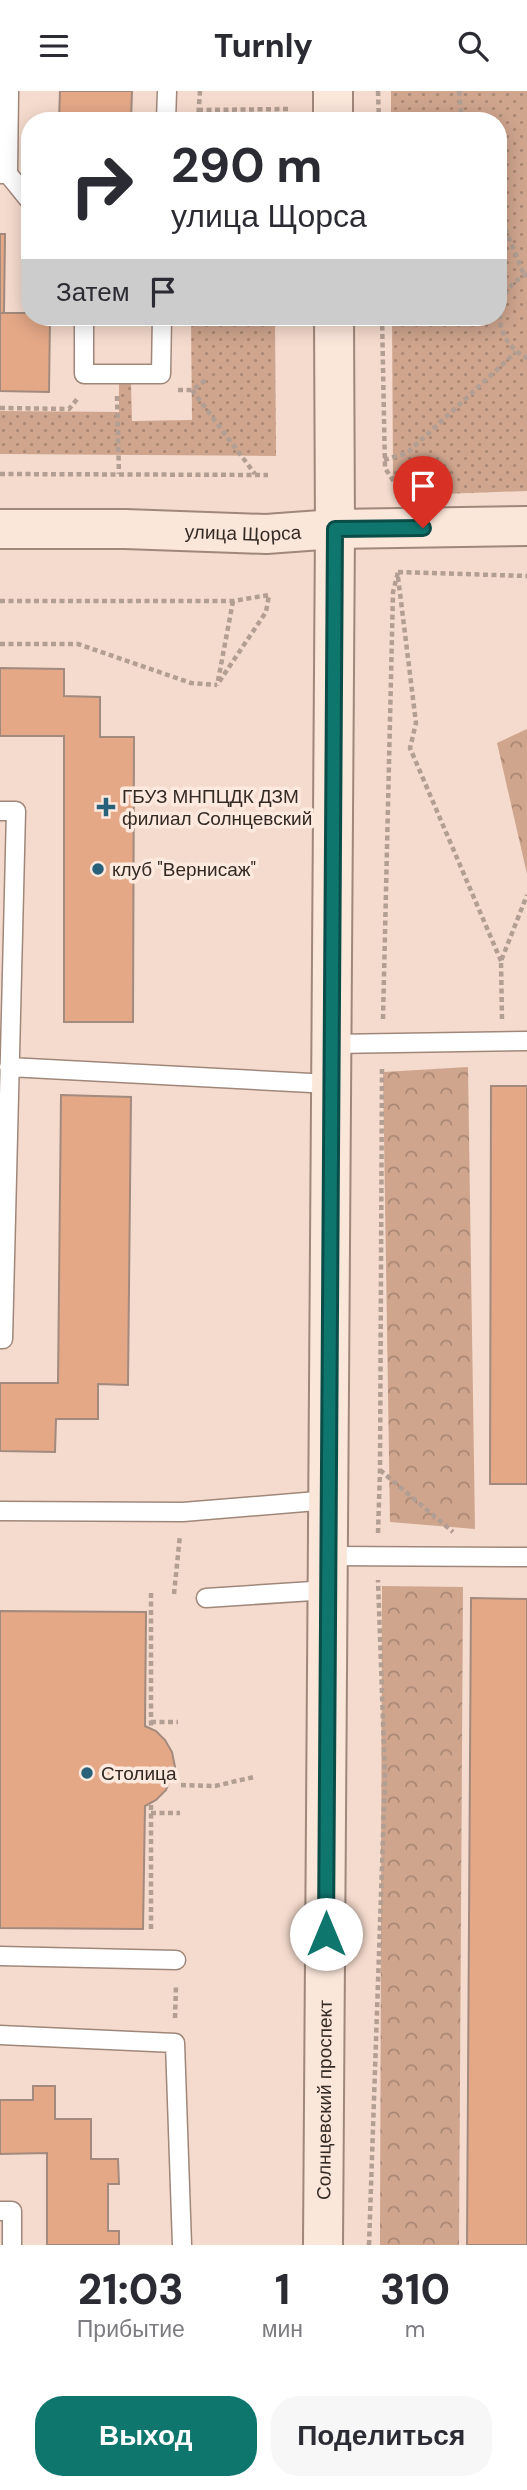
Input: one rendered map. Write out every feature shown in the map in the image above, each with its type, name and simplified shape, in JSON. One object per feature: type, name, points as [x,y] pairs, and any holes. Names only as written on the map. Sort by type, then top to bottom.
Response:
[{"type":"street","points":[[333,91],[333,112]]},
{"type":"street","name":"Солнцевский проспект","points":[[323,2245],[335,529],[334,326]]},
{"type":"street","name":"улица Щорса","points":[[0,529],[125,529],[265,534],[335,529],[527,526]]},
{"type":"lane","points":[[9,91],[4,174],[21,192]]},
{"type":"lane","points":[[166,112],[167,91]]},
{"type":"lane","points":[[84,326],[84,374],[161,374],[162,326]]},
{"type":"lane","points":[[0,811],[16,811],[0,1339]]},
{"type":"lane","points":[[332,1044],[527,1041]]},
{"type":"lane","points":[[9,1067],[330,1084]]},
{"type":"lane","points":[[0,1511],[183,1512],[328,1500]]},
{"type":"lane","points":[[206,1598],[328,1573],[377,1557],[527,1557]]},
{"type":"lane","points":[[0,1956],[176,1960]]},
{"type":"lane","points":[[0,2035],[175,2043],[182,2245]]},
{"type":"lane","points":[[0,2211],[12,2211],[12,2245]]},
{"type":"path","points":[[200,91],[198,110],[289,109]]},
{"type":"path","points":[[377,91],[378,112]]},
{"type":"path","points":[[459,91],[461,112]]},
{"type":"path","points":[[507,232],[525,275],[507,293]]},
{"type":"path","points":[[382,326],[385,468],[396,485],[445,483]]},
{"type":"path","points":[[501,326],[505,339],[516,352],[527,358]]},
{"type":"path","points":[[384,460],[407,453],[516,352]]},
{"type":"path","points":[[192,390],[255,474]]},
{"type":"path","points":[[117,392],[119,474]]},
{"type":"path","points":[[0,408],[69,409]]},
{"type":"path","points":[[0,474],[268,475]]},
{"type":"path","points":[[398,572],[527,576]]},
{"type":"path","points":[[398,572],[416,723],[410,748],[501,961]]},
{"type":"path","points":[[369,2245],[385,1778],[377,1557],[380,1470],[382,1042],[393,592],[398,572]]},
{"type":"path","points":[[0,601],[233,601],[269,595],[267,612],[218,685]]},
{"type":"path","points":[[218,685],[233,601]]},
{"type":"path","points":[[0,644],[78,644],[191,683],[218,685]]},
{"type":"path","points":[[502,1041],[501,961],[527,895]]},
{"type":"path","points":[[380,1470],[458,1537],[473,1557]]},
{"type":"path","points":[[174,1594],[183,1512]]},
{"type":"path","points":[[151,1593],[151,1725],[178,1722]]},
{"type":"path","points":[[181,1785],[215,1786],[254,1777]]},
{"type":"path","points":[[151,1803],[151,1929]]},
{"type":"path","points":[[151,1813],[180,1813]]},
{"type":"path","points":[[175,2043],[176,1960]]},
{"type":"green space","points":[[391,91],[527,91],[527,491],[413,495],[393,477],[392,326],[507,326],[507,112],[391,112]]},
{"type":"green space","points":[[191,326],[275,326],[276,456],[0,454],[0,411],[119,412],[119,383],[131,383],[132,421],[192,420]]},
{"type":"green space","points":[[527,729],[527,874],[497,743]]},
{"type":"green space","points":[[468,1067],[475,1529],[390,1522],[383,1072]]},
{"type":"green space","points":[[382,1586],[463,1587],[459,2245],[380,2245]]},
{"type":"building","points":[[60,91],[132,91],[131,112],[59,112]]},
{"type":"building","points":[[0,234],[5,234],[4,313],[0,313]]},
{"type":"building","points":[[0,313],[21,313],[21,326],[50,326],[49,392],[0,391]]},
{"type":"building","points":[[0,668],[64,669],[64,696],[100,697],[100,737],[134,737],[133,1022],[64,1022],[64,736],[0,736]]},
{"type":"building","points":[[491,1086],[527,1086],[527,1484],[490,1484]]},
{"type":"building","points":[[61,1095],[131,1097],[128,1385],[98,1384],[98,1419],[56,1419],[55,1452],[0,1451],[0,1383],[58,1383]]},
{"type":"building","points":[[471,1598],[527,1599],[527,2245],[467,2245]]},
{"type":"building","name":"Столица","points":[[0,1611],[146,1612],[145,1726],[156,1731],[165,1740],[172,1752],[175,1767],[166,1790],[145,1806],[143,1929],[0,1928]]},
{"type":"building","points":[[33,2086],[55,2086],[55,2119],[91,2119],[91,2159],[118,2159],[119,2184],[108,2184],[108,2231],[119,2231],[119,2245],[47,2245],[47,2153],[0,2154],[0,2100],[33,2100]]},
{"type":"place","name":"ГБУЗ МНПЦДК ДЗМ филиал Солнцевский","points":[[106,807]]},
{"type":"place","name":"клуб \"Вернисаж\"","points":[[98,869]]},
{"type":"place","name":"Столица","points":[[87,1773]]},
{"type":"route","points":[[326,1934],[335,529],[423,528]]}]
